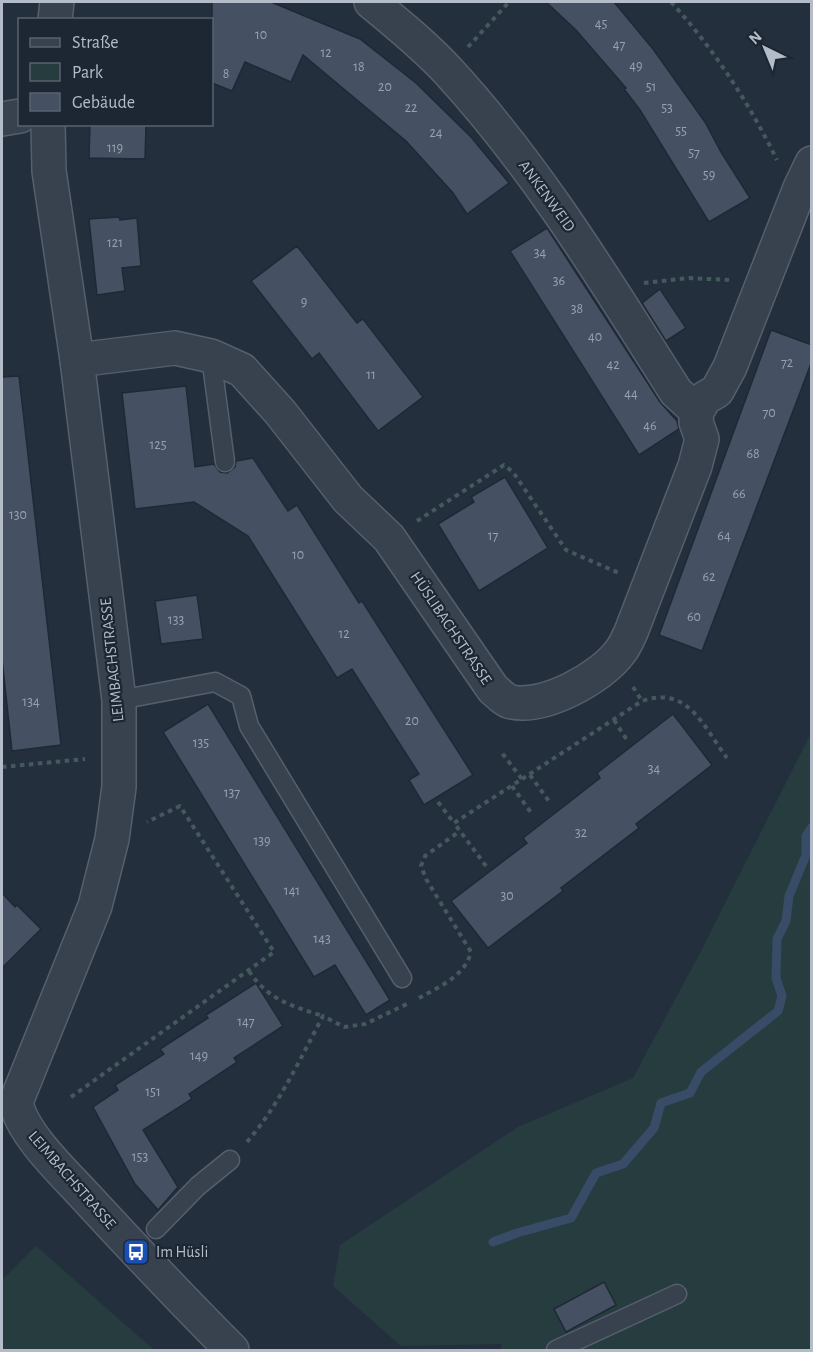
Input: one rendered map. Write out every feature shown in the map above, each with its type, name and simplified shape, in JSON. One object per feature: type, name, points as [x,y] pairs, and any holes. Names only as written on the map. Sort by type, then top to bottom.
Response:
[{"type":"street","points":[[55,18],[57,2]]},
{"type":"street","name":"ANKENWEID","points":[[372,2],[447,70],[487,115],[574,232],[676,392],[698,411]]},
{"type":"street","points":[[2,119],[18,116]]},
{"type":"street","name":"LEIMBACHSTRASSE","points":[[48,126],[49,171],[77,360],[119,700],[119,787],[112,839],[95,906],[10,1087],[18,1111],[35,1139],[153,1271],[232,1350]]},
{"type":"street","points":[[698,411],[705,398],[717,391],[730,367],[800,188],[796,165]]},
{"type":"street","name":"HÜSLIBACHSTRASSE","points":[[77,360],[175,348],[211,356],[242,370],[280,412],[348,499],[389,538],[493,689],[510,702],[530,702],[557,697],[600,672],[620,653],[632,632],[695,466],[702,439],[696,422],[698,411]]},
{"type":"lane","points":[[211,356],[225,462]]},
{"type":"lane","points":[[119,700],[215,682],[241,696],[249,726],[402,978]]},
{"type":"lane","points":[[156,1229],[198,1186],[230,1160]]},
{"type":"lane","points":[[556,1350],[677,1294]]},
{"type":"path","points":[[462,54],[509,2]]},
{"type":"path","points":[[671,2],[796,165]]},
{"type":"path","points":[[637,285],[689,278],[728,280]]},
{"type":"path","points":[[411,525],[504,465],[513,472],[566,550],[623,575]]},
{"type":"path","points":[[454,823],[642,701],[657,696],[678,699],[688,706],[727,758]]},
{"type":"path","points":[[614,720],[627,740]]},
{"type":"path","points":[[502,753],[522,779]]},
{"type":"path","points":[[2,767],[85,759]]},
{"type":"path","points":[[530,775],[550,804]]},
{"type":"path","points":[[512,786],[532,814]]},
{"type":"path","points":[[438,802],[486,866]]},
{"type":"path","points":[[71,1097],[273,952],[180,806],[141,825]]},
{"type":"path","points":[[249,971],[257,983],[276,999],[323,1016],[344,1027],[365,1024],[416,1001],[456,976],[468,963],[471,952],[426,879],[421,866],[425,856],[460,831]]},
{"type":"path","points":[[230,1160],[256,1131],[282,1091],[323,1016]]},
{"type":"green space","points":[[811,733],[811,1350],[500,1350],[502,1344],[401,1346],[333,1286],[340,1245],[518,1127],[633,1078],[700,953]]},
{"type":"green space","points":[[36,1246],[154,1350],[2,1350],[2,1280]]},
{"type":"building","points":[[212,2],[271,2],[360,39],[416,83],[471,137],[509,183],[467,214],[453,193],[406,141],[303,55],[291,82],[245,62],[232,91],[213,83]]},
{"type":"building","points":[[546,2],[614,2],[653,49],[705,122],[750,198],[709,222],[640,110],[624,89],[626,88],[576,30]]},
{"type":"building","points":[[90,126],[146,126],[145,159],[89,158]]},
{"type":"building","points":[[119,217],[120,220],[137,218],[141,266],[122,268],[125,291],[97,295],[89,219]]},
{"type":"building","points":[[547,228],[660,402],[677,421],[679,429],[639,455],[510,251]]},
{"type":"building","points":[[297,246],[357,323],[363,319],[423,397],[378,431],[319,353],[312,359],[251,281]]},
{"type":"building","points":[[660,289],[686,328],[666,341],[642,303]]},
{"type":"building","points":[[771,330],[812,345],[812,361],[702,651],[659,635]]},
{"type":"building","points":[[19,376],[61,745],[12,751],[2,659],[2,377]]},
{"type":"building","points":[[186,386],[195,467],[214,464],[220,472],[227,473],[235,467],[236,461],[253,458],[288,511],[297,505],[359,603],[362,601],[473,775],[424,805],[409,780],[419,774],[352,669],[337,678],[248,536],[194,502],[135,509],[122,393]]},
{"type":"building","points":[[505,477],[548,548],[479,591],[438,524],[474,502],[471,497]]},
{"type":"building","points":[[197,595],[203,639],[161,644],[155,601]]},
{"type":"building","points":[[208,704],[390,1000],[366,1015],[335,965],[314,977],[163,732]]},
{"type":"building","points":[[673,714],[712,765],[636,824],[639,828],[561,888],[563,891],[488,948],[451,901],[527,843],[523,838],[600,778],[597,773]]},
{"type":"building","points":[[2,893],[41,929],[2,968]]},
{"type":"building","points":[[256,983],[283,1026],[234,1058],[237,1062],[189,1094],[192,1099],[143,1130],[178,1187],[158,1210],[135,1184],[93,1107],[118,1090],[115,1085],[164,1054],[160,1049],[208,1018],[206,1015]]},
{"type":"building","points":[[604,1282],[616,1305],[566,1332],[554,1309]]},
{"type":"waterway","points":[[493,1242],[571,1218],[596,1173],[623,1164],[654,1128],[661,1103],[690,1093],[701,1072],[778,1011],[782,996],[776,978],[777,939],[786,921],[789,896],[806,855],[806,836],[812,827]]},
{"type":"place","name":"Im Hüsli","points":[[136,1252]]}]
